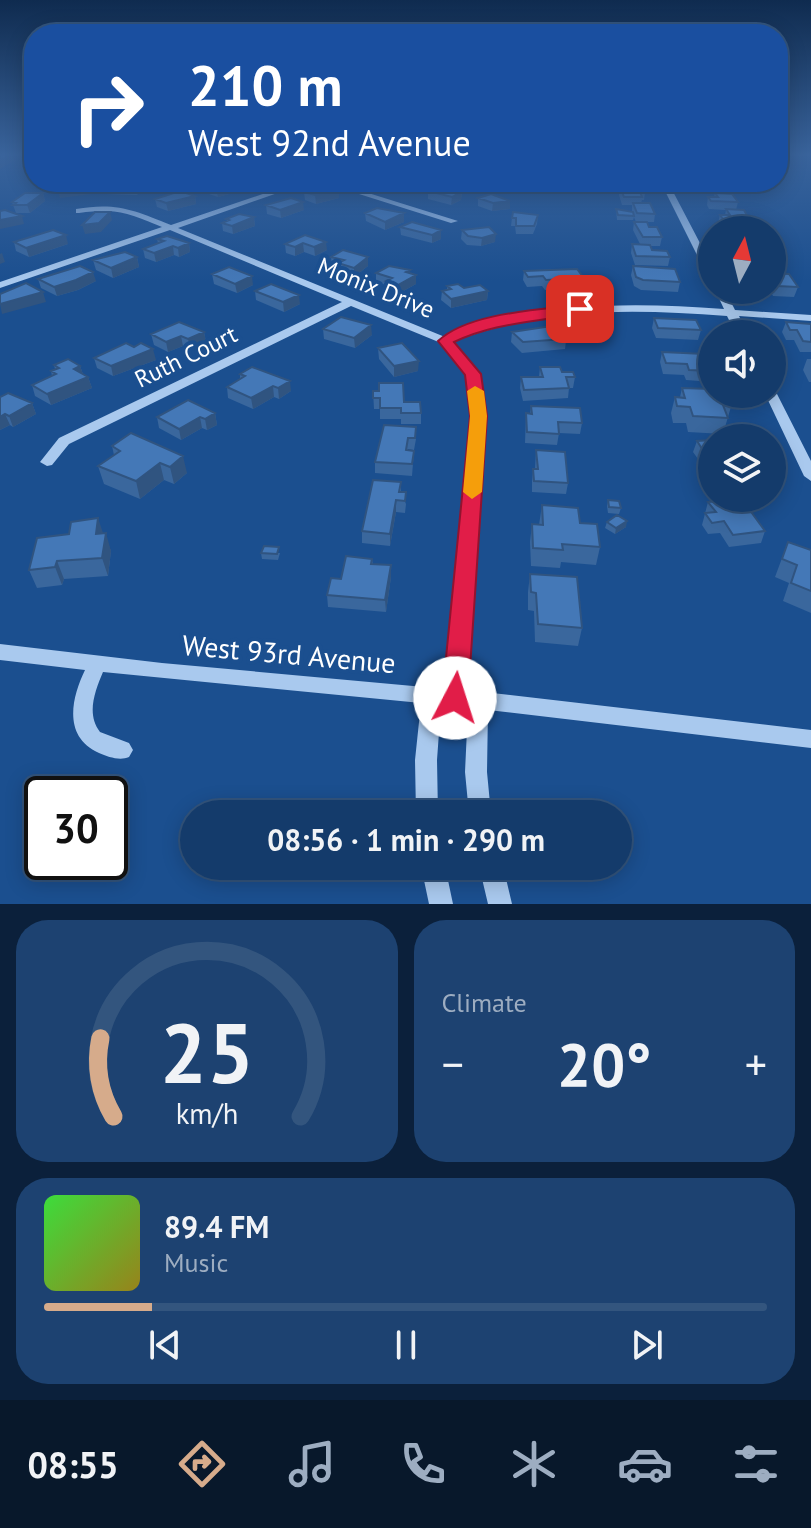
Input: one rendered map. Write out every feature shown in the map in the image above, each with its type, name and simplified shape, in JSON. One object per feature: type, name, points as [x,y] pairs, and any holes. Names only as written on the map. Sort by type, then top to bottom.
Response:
[{"type":"street","points":[[0,285],[260,197]]},
{"type":"street","points":[[375,197],[454,221]]},
{"type":"street","points":[[671,197],[698,248]]},
{"type":"street","name":"Monix Drive","points":[[79,211],[107,207],[133,212],[351,302],[445,341],[473,374],[479,416],[455,698]]},
{"type":"street","name":"Ruth Court","points":[[47,462],[64,441],[351,302]]},
{"type":"street","points":[[727,304],[735,320]]},
{"type":"street","points":[[445,341],[474,327],[508,318],[580,309],[811,318]]},
{"type":"street","points":[[778,408],[811,476]]},
{"type":"street","name":"West 93rd Avenue","points":[[0,652],[478,700],[811,739]]},
{"type":"street","points":[[98,663],[82,702],[82,720],[89,737],[101,747],[122,750]]},
{"type":"street","points":[[427,800],[426,760],[432,696]]},
{"type":"street","points":[[478,700],[476,772],[479,800]]},
{"type":"street","points":[[436,880],[441,904]]},
{"type":"street","points":[[494,880],[500,904]]},
{"type":"building","points":[[19,197],[37,197],[27,205],[13,205],[16,203],[12,202]]},
{"type":"building","points":[[161,197],[190,197],[166,203],[155,199]]},
{"type":"building","points":[[500,197],[510,201],[493,203],[478,198]]},
{"type":"building","points":[[708,197],[734,197],[738,202],[711,201]]},
{"type":"building","points":[[291,198],[303,202],[280,210],[266,205]]},
{"type":"building","points":[[633,203],[650,203],[655,214],[637,213]]},
{"type":"building","points":[[377,208],[404,213],[385,222],[365,213]]},
{"type":"building","points":[[616,209],[633,212],[634,216],[618,215]]},
{"type":"building","points":[[726,209],[744,210],[747,216],[720,215],[730,215]]},
{"type":"building","points":[[0,211],[22,216],[0,220]]},
{"type":"building","points":[[95,212],[110,212],[99,223],[82,225]]},
{"type":"building","points":[[513,212],[538,215],[534,226],[516,226]]},
{"type":"building","points":[[239,214],[254,217],[232,226],[222,223],[229,220],[226,219]]},
{"type":"building","points":[[412,222],[441,230],[432,235],[400,227]]},
{"type":"building","points":[[634,222],[647,222],[649,227],[657,227],[662,237],[643,237]]},
{"type":"building","points":[[489,227],[496,234],[482,238],[468,236],[462,230]]},
{"type":"building","points":[[53,230],[66,235],[26,248],[14,242]]},
{"type":"building","points":[[305,235],[326,242],[314,247],[303,243],[295,247],[285,244]]},
{"type":"building","points":[[167,236],[189,243],[154,253],[143,249],[164,241],[157,239]]},
{"type":"building","points":[[632,244],[650,245],[652,250],[667,251],[670,257],[636,256]]},
{"type":"building","points":[[343,250],[368,257],[354,268],[338,263],[344,260],[331,257]]},
{"type":"building","points":[[125,252],[137,257],[111,268],[93,260]]},
{"type":"building","points":[[80,266],[93,272],[54,287],[38,279]]},
{"type":"building","points":[[389,266],[410,270],[406,272],[416,275],[398,285],[386,281],[392,278],[376,273]]},
{"type":"building","points":[[633,266],[675,269],[680,282],[643,280],[636,277]]},
{"type":"building","points":[[229,267],[252,276],[235,284],[212,274]]},
{"type":"building","points":[[577,269],[584,278],[546,280],[543,276],[528,277],[524,271]]},
{"type":"building","points":[[786,274],[789,274],[798,287],[786,286]]},
{"type":"building","points":[[26,283],[43,292],[0,304],[0,294]]},
{"type":"building","points":[[271,284],[299,295],[283,302],[255,291]]},
{"type":"building","points":[[458,284],[464,288],[480,285],[488,291],[451,299],[442,291],[451,289],[447,286]]},
{"type":"building","points":[[341,317],[371,325],[354,338],[323,329]]},
{"type":"building","points":[[654,318],[696,320],[698,324],[698,330],[658,328]]},
{"type":"building","points":[[179,322],[204,332],[188,339],[181,336],[166,342],[151,334]]},
{"type":"building","points":[[786,322],[811,324],[811,342],[803,341],[797,330],[790,330]]},
{"type":"building","points":[[558,325],[567,333],[561,335],[566,339],[523,342],[512,332]]},
{"type":"building","points":[[126,343],[134,347],[141,343],[153,349],[111,366],[94,358]]},
{"type":"building","points":[[402,343],[419,361],[394,366],[378,348]]},
{"type":"building","points":[[662,352],[698,354],[698,370],[689,370],[687,364],[666,363]]},
{"type":"building","points":[[68,359],[80,366],[74,369],[88,377],[47,394],[32,385],[56,374],[51,371],[59,368],[54,365]]},
{"type":"building","points":[[252,367],[290,381],[251,398],[227,387],[245,376],[240,374]]},
{"type":"building","points":[[540,367],[560,367],[562,372],[573,372],[575,377],[566,377],[569,388],[524,390],[521,377],[543,377]]},
{"type":"building","points":[[379,383],[403,383],[404,402],[420,402],[421,413],[401,413],[401,408],[380,408],[380,398],[373,398],[373,391],[379,391]]},
{"type":"building","points":[[682,388],[698,389],[698,408],[724,408],[728,418],[693,416],[690,407],[677,406],[675,397],[685,398]]},
{"type":"building","points":[[8,393],[32,403],[9,416],[5,414],[0,417],[0,397]]},
{"type":"building","points":[[188,400],[215,413],[205,419],[200,417],[179,429],[157,417]]},
{"type":"building","points":[[531,406],[580,408],[582,423],[558,422],[559,434],[527,432],[526,413],[532,414]]},
{"type":"building","points":[[384,425],[416,427],[415,438],[408,438],[406,450],[414,451],[412,464],[375,462]]},
{"type":"building","points":[[131,433],[183,456],[170,467],[160,463],[136,481],[98,466],[120,451],[112,446]]},
{"type":"building","points":[[536,450],[565,452],[568,483],[534,481],[533,469],[538,469]]},
{"type":"building","points":[[373,480],[401,482],[399,492],[406,492],[405,501],[396,500],[390,534],[362,531]]},
{"type":"building","points":[[608,500],[619,501],[621,508],[609,507]]},
{"type":"building","points":[[542,505],[578,508],[580,523],[597,524],[600,547],[562,544],[563,550],[533,548],[532,524],[543,525]]},
{"type":"building","points":[[751,512],[765,531],[733,535],[724,521],[712,523],[705,513]]},
{"type":"building","points":[[617,515],[627,521],[616,528],[607,522]]},
{"type":"building","points":[[98,518],[96,534],[106,533],[102,558],[57,561],[55,567],[29,570],[37,538],[69,534],[71,522]]},
{"type":"building","points":[[788,542],[811,550],[811,591],[791,583],[797,565],[782,559]]},
{"type":"building","points":[[264,546],[279,547],[277,554],[261,553]]},
{"type":"building","points":[[346,556],[372,559],[371,564],[391,565],[385,600],[327,595],[331,578],[341,579]]},
{"type":"building","points":[[530,574],[577,577],[582,628],[538,624],[536,593],[531,592]]},
{"type":"slow traffic","points":[[472,492],[479,416],[475,391]]},
{"type":"route","points":[[455,698],[479,416],[473,374],[445,341],[474,327],[508,318],[580,309]]}]
